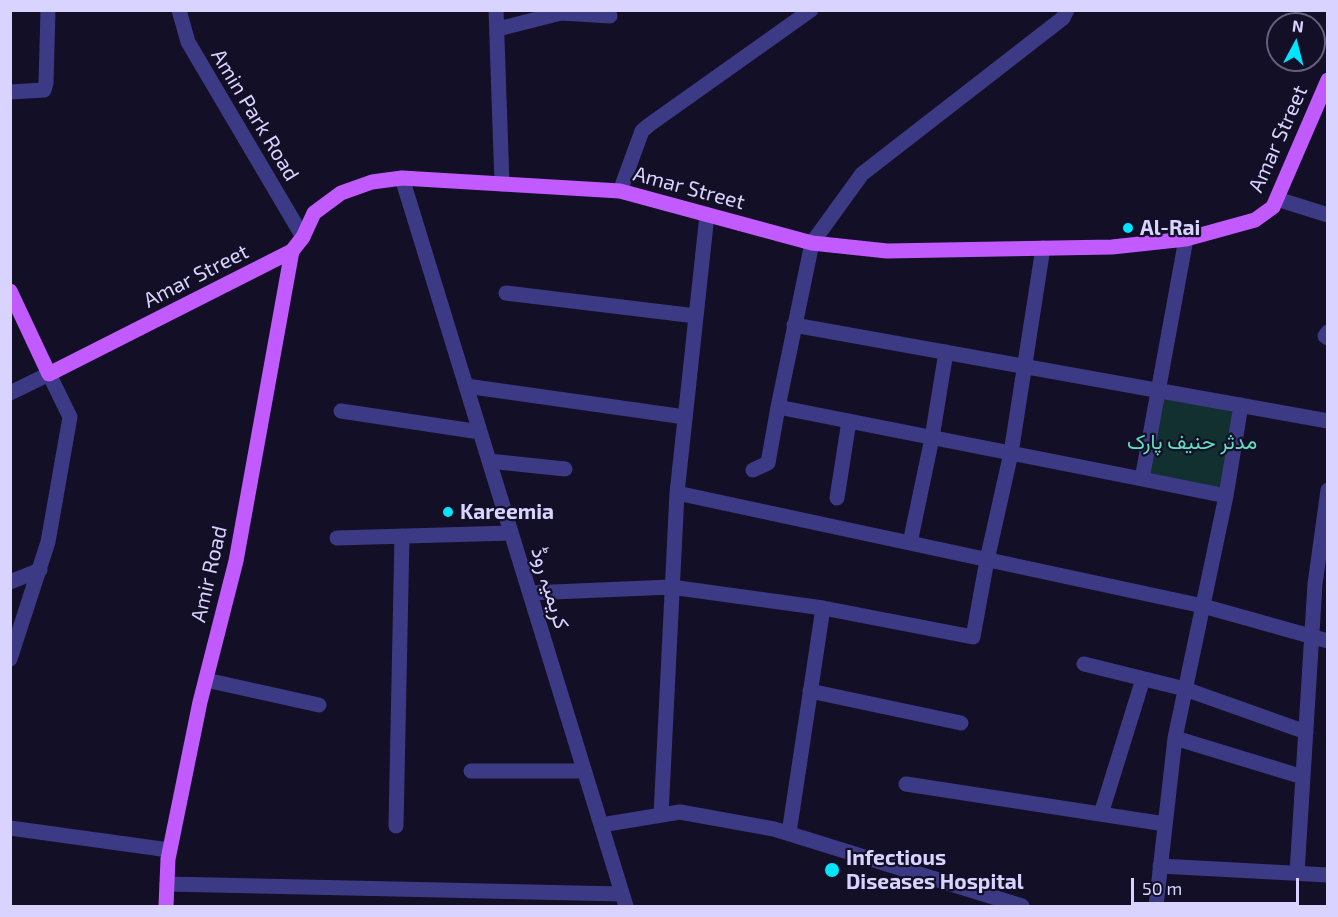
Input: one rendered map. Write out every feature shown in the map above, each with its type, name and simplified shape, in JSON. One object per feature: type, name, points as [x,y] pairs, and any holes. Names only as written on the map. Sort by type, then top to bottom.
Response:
[{"type":"main road","name":"Amar Street","points":[[49,374],[292,250],[303,237],[314,213],[341,193],[372,182],[402,178],[620,191],[812,243],[887,251],[1112,246],[1186,239],[1255,220],[1274,207],[1327,84]]},
{"type":"main road","name":"Amir Road","points":[[166,906],[169,850],[206,680],[236,561],[292,250]]},
{"type":"main road","points":[[10,291],[49,374]]},
{"type":"street","points":[[10,92],[44,90],[48,10]]},
{"type":"street","name":"Amin Park Road","points":[[179,10],[188,42],[303,237]]},
{"type":"street","points":[[495,10],[498,29],[502,184]]},
{"type":"street","points":[[620,191],[642,131],[649,124],[811,10]]},
{"type":"street","points":[[753,470],[768,463],[812,243],[862,174],[1064,18],[1067,10]]},
{"type":"street","points":[[498,29],[561,13],[610,16]]},
{"type":"street","name":"کریمیہ روڈ","points":[[402,178],[624,900]]},
{"type":"street","points":[[1277,199],[1328,215]]},
{"type":"street","points":[[661,815],[677,493],[707,215]]},
{"type":"street","points":[[1142,479],[1186,239]]},
{"type":"street","points":[[530,593],[671,587],[823,608],[973,637],[987,560],[1011,453],[1043,248]]},
{"type":"street","points":[[506,293],[696,316]]},
{"type":"street","points":[[794,325],[1328,421]]},
{"type":"street","points":[[1328,332],[1325,336],[1328,338]]},
{"type":"street","points":[[910,543],[932,438],[946,352]]},
{"type":"street","points":[[11,655],[48,542],[70,417],[49,374]]},
{"type":"street","name":"Amar Street","points":[[10,393],[49,374]]},
{"type":"street","points":[[466,386],[685,417]]},
{"type":"street","points":[[1156,906],[1175,738],[1226,496],[1241,405]]},
{"type":"street","points":[[778,407],[1226,496]]},
{"type":"street","points":[[341,411],[480,432]]},
{"type":"street","points":[[837,498],[849,421]]},
{"type":"street","points":[[489,461],[565,469]]},
{"type":"street","points":[[1297,873],[1315,584],[1328,490]]},
{"type":"street","points":[[677,493],[1203,606],[1328,641]]},
{"type":"street","points":[[337,538],[511,533]]},
{"type":"street","points":[[396,826],[402,536]]},
{"type":"street","points":[[10,582],[40,570]]},
{"type":"street","points":[[789,833],[823,608]]},
{"type":"street","points":[[1084,664],[1185,689],[1306,732]]},
{"type":"street","points":[[1101,814],[1143,679]]},
{"type":"street","points":[[206,680],[319,705]]},
{"type":"street","points":[[810,691],[961,723]]},
{"type":"street","points":[[1175,738],[1303,777]]},
{"type":"street","points":[[471,771],[584,771]]},
{"type":"street","points":[[906,784],[1165,824]]},
{"type":"street","points":[[600,825],[680,812],[789,833],[1022,906]]},
{"type":"street","points":[[10,828],[169,850]]},
{"type":"street","points":[[1160,866],[1328,875]]},
{"type":"street","points":[[167,884],[624,900]]},
{"type":"green space","name":"مدثر حنیف پارک","points":[[1158,390],[1241,405],[1226,496],[1142,479]]},
{"type":"place","name":"Al-Rai","points":[[1128,228]]},
{"type":"place","name":"Kareemia","points":[[448,512]]},
{"type":"place","name":"Infectious Diseases Hospital","points":[[832,870]]}]
